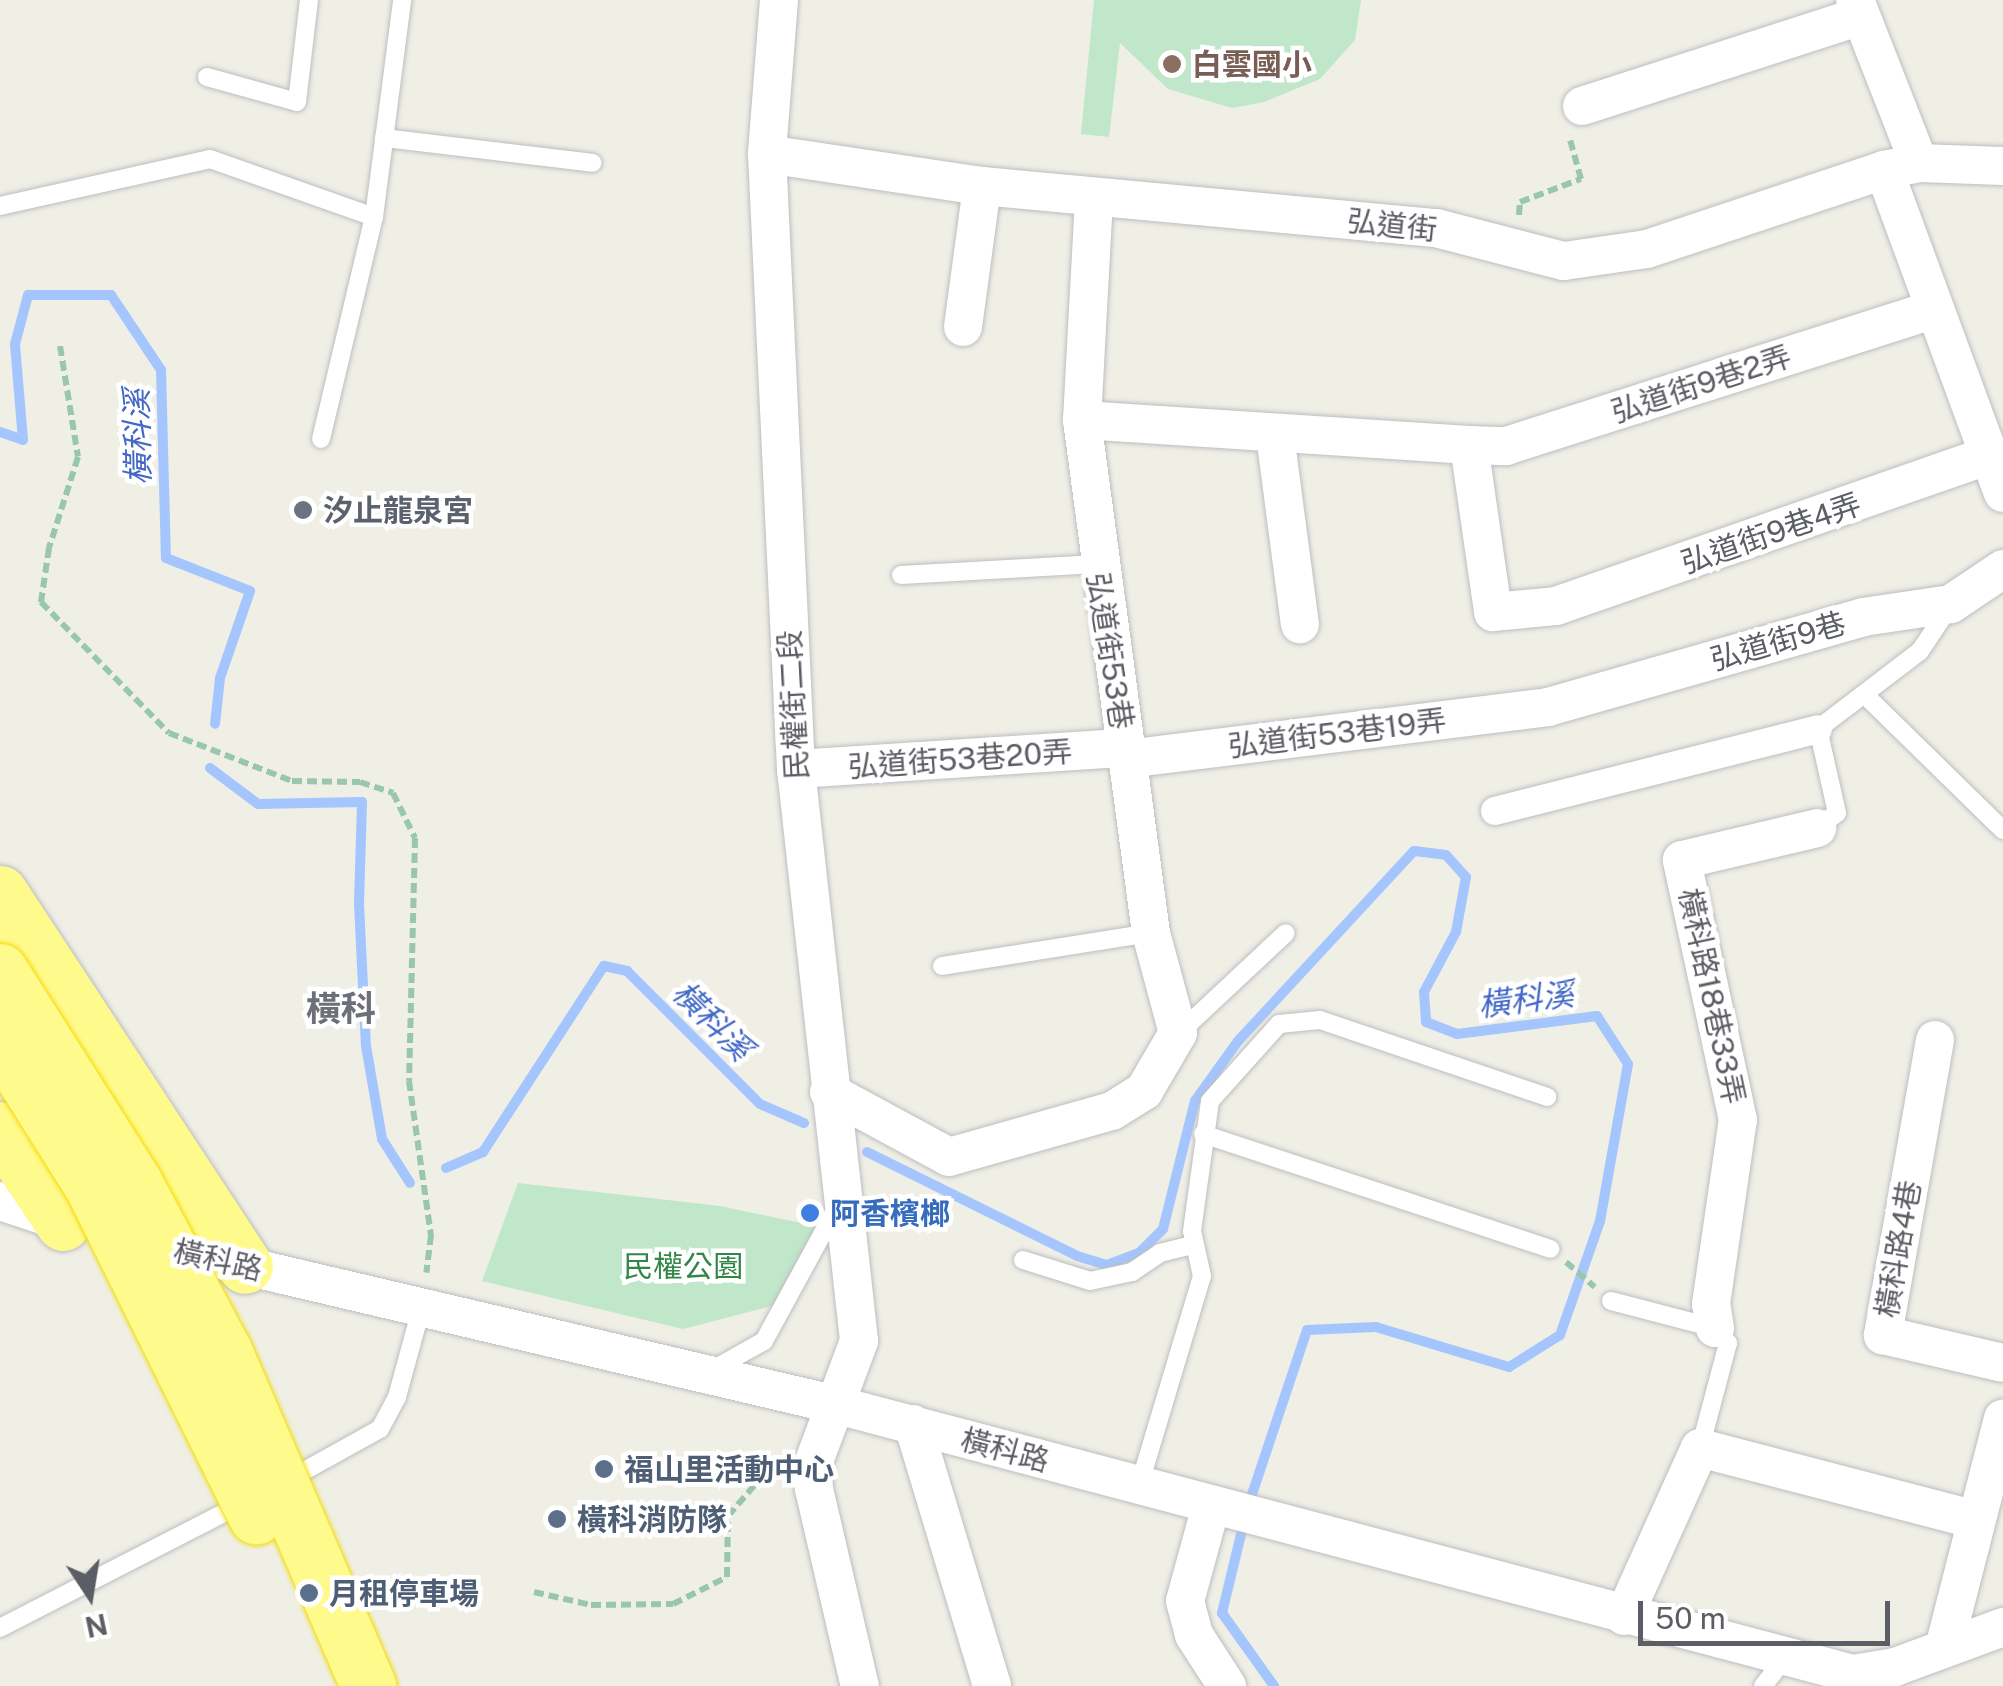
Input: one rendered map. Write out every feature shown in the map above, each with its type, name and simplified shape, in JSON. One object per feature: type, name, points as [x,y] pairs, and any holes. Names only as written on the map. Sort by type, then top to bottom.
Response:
[{"type":"highway","points":[[0,893],[245,1266]]},
{"type":"highway","points":[[0,971],[134,1182],[224,1351],[368,1686]]},
{"type":"highway","points":[[0,1040],[92,1186],[170,1335],[327,1686]]},
{"type":"highway","points":[[0,1129],[63,1223]]},
{"type":"street","name":"民權街二段","points":[[779,0],[767,154],[796,769],[829,1092],[860,1340],[814,1464],[814,1490],[860,1686]]},
{"type":"street","points":[[1582,106],[1858,8],[1902,166],[1931,310],[1984,457],[2003,493]]},
{"type":"street","name":"弘道街","points":[[767,154],[982,186],[1436,228],[1564,261],[1648,249],[1902,166],[2003,166]]},
{"type":"street","points":[[963,327],[982,186]]},
{"type":"street","name":"弘道街53巷","points":[[1094,198],[1082,420],[1097,564],[1151,933],[1178,1033]]},
{"type":"street","name":"弘道街9巷2弄","points":[[1082,420],[1275,435],[1506,446],[1931,310]]},
{"type":"street","points":[[1275,435],[1300,624]]},
{"type":"street","name":"弘道街9巷4弄","points":[[1469,445],[1493,612],[1556,606],[1984,457]]},
{"type":"street","name":"弘道街9巷","points":[[1548,708],[1863,617],[1951,604],[2003,569]]},
{"type":"street","name":"弘道街53巷19弄","points":[[1126,754],[1548,708]]},
{"type":"street","points":[[1495,811],[1818,729]]},
{"type":"street","name":"弘道街53巷20弄","points":[[796,769],[1126,754]]},
{"type":"street","name":"橫科路18巷33弄","points":[[1715,1328],[1711,1304],[1738,1120],[1682,860],[1817,828]]},
{"type":"street","points":[[829,1092],[949,1156],[1112,1111],[1144,1091],[1178,1033]]},
{"type":"street","name":"橫科路4巷","points":[[1935,1040],[1882,1336],[2003,1363]]},
{"type":"street","name":"橫科路","points":[[0,1201],[63,1223],[913,1424],[1624,1616],[1774,1672],[1853,1674],[2003,1627]]},
{"type":"street","points":[[1944,1648],[2003,1418]]},
{"type":"street","points":[[913,1424],[992,1686]]},
{"type":"street","points":[[1624,1616],[1700,1448],[1976,1520]]},
{"type":"street","points":[[1218,1508],[1184,1601],[1194,1635],[1227,1686]]},
{"type":"lane","points":[[206,76],[297,102],[309,0]]},
{"type":"lane","points":[[321,439],[374,217],[402,0]]},
{"type":"lane","points":[[384,138],[593,163]]},
{"type":"lane","points":[[0,206],[210,159],[374,217]]},
{"type":"lane","points":[[901,575],[1097,564]]},
{"type":"lane","points":[[1817,828],[1836,813],[1818,729],[1867,697],[1920,651],[1951,604]]},
{"type":"lane","points":[[1867,697],[2003,830]]},
{"type":"lane","points":[[1178,1033],[1286,932]]},
{"type":"lane","points":[[942,966],[1151,933]]},
{"type":"lane","points":[[1138,1486],[1202,1276],[1192,1245],[1210,1101],[1236,1066],[1279,1024],[1301,1018],[1548,1097]]},
{"type":"lane","points":[[1204,1134],[1550,1248]]},
{"type":"lane","points":[[697,1373],[726,1367],[764,1341],[843,1196]]},
{"type":"lane","points":[[1023,1260],[1090,1281],[1132,1272],[1160,1253],[1192,1245]]},
{"type":"lane","points":[[1610,1301],[1715,1328],[1728,1343],[1700,1448]]},
{"type":"lane","points":[[0,1628],[380,1430],[397,1396],[421,1310]]},
{"type":"path","points":[[1514,248],[1520,202],[1581,179],[1564,117],[1582,106]]},
{"type":"path","points":[[60,346],[78,457],[48,548],[40,602],[169,734],[292,781],[360,782],[393,793],[415,838],[409,1081],[431,1235],[421,1310]]},
{"type":"path","points":[[1550,1248],[1610,1301]]},
{"type":"path","points":[[534,1592],[591,1606],[673,1604],[726,1576],[728,1516],[758,1480]]},
{"type":"green space","points":[[1094,0],[1361,0],[1355,40],[1320,79],[1264,102],[1232,108],[1168,89],[1120,43],[1109,137],[1081,134]]},
{"type":"green space","name":"民權公園","points":[[518,1183],[720,1206],[820,1227],[776,1305],[683,1329],[482,1281]]},
{"type":"waterway","name":"橫科溪","points":[[0,432],[23,440],[15,344],[28,295],[111,295],[161,370],[166,558],[250,591],[220,678],[215,724]]},
{"type":"waterway","name":"橫科溪","points":[[210,768],[258,804],[362,802],[359,904],[366,1046],[382,1139],[410,1183]]},
{"type":"waterway","name":"橫科溪","points":[[867,1152],[1077,1256],[1107,1265],[1139,1253],[1163,1229],[1195,1101],[1238,1041],[1414,851],[1446,855],[1466,877],[1456,932],[1424,992],[1426,1022],[1457,1034],[1597,1016],[1628,1064],[1600,1221],[1560,1335],[1509,1367],[1376,1327],[1307,1330],[1248,1506]]},
{"type":"waterway","name":"橫科溪","points":[[446,1168],[483,1152],[604,966],[627,971],[760,1104],[804,1123]]},
{"type":"waterway","name":"橫科溪","points":[[1244,1522],[1222,1613],[1274,1686]]},
{"type":"place","name":"白雲國小","points":[[1172,64]]},
{"type":"place","name":"汐止龍泉宮","points":[[303,510]]},
{"type":"place","name":"阿香檳榔","points":[[810,1213]]},
{"type":"place","name":"福山里活動中心","points":[[604,1469]]},
{"type":"place","name":"橫科消防隊","points":[[557,1519]]},
{"type":"place","name":"月租停車場","points":[[309,1593]]},
{"type":"district","name":"橫科","points":[[341,1009]]}]
